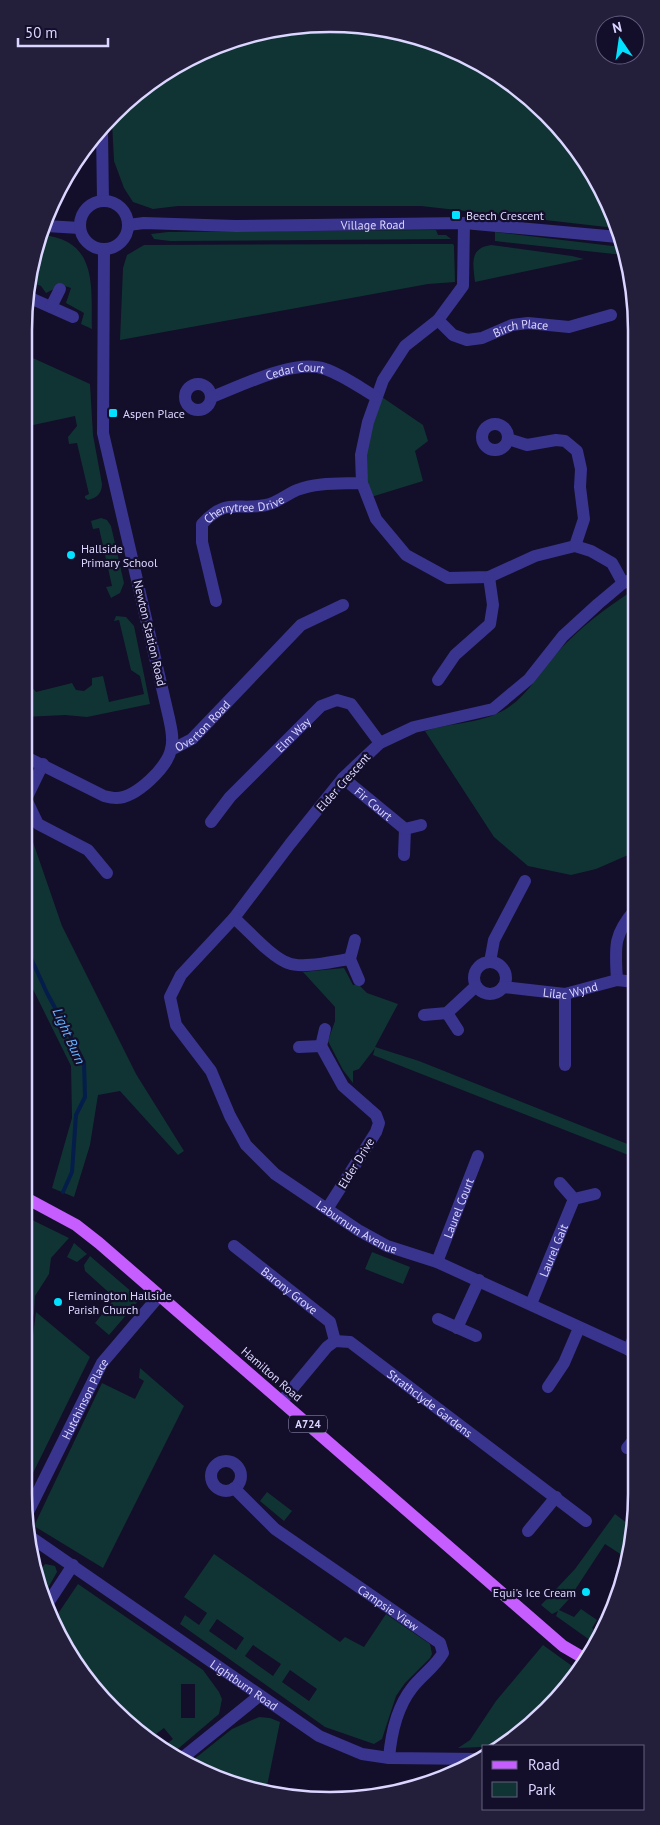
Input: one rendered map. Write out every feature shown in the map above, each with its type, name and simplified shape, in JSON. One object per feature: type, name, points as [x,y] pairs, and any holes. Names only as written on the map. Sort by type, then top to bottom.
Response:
[{"type":"main road","name":"Hamilton Road","points":[[32,1201],[76,1225],[282,1401],[387,1495],[556,1640],[580,1656]]},
{"type":"street","points":[[102,139],[103,201]]},
{"type":"street","points":[[103,201],[111,202],[123,211],[128,225],[127,232],[121,243],[104,250],[86,241],[80,228],[80,220],[88,207],[103,201]]},
{"type":"street","name":"Village Road","points":[[128,225],[144,223],[236,226],[464,223],[613,237]]},
{"type":"street","points":[[464,223],[463,286],[438,320],[405,346],[383,380],[376,396],[361,455],[362,483],[376,519],[406,555],[448,578],[488,577],[535,556],[575,546],[591,551],[612,563],[628,580]]},
{"type":"street","points":[[51,226],[80,228]]},
{"type":"street","name":"Newton Station Road","points":[[104,250],[103,433],[169,718],[172,737],[171,750]]},
{"type":"street","points":[[51,307],[60,289]]},
{"type":"street","points":[[34,300],[73,317]]},
{"type":"street","name":"Birch Place","points":[[438,320],[454,335],[467,340],[482,338],[512,325],[528,323],[569,327],[612,315]]},
{"type":"street","name":"Cedar Court","points":[[212,397],[271,374],[305,366],[324,368],[376,396]]},
{"type":"street","points":[[508,439],[527,445],[556,440],[565,441],[577,451],[581,469],[580,488],[584,519],[575,546]]},
{"type":"street","name":"Cherrytree Drive","points":[[216,601],[202,542],[202,524],[213,512],[229,506],[267,505],[297,490],[314,485],[362,483]]},
{"type":"street","points":[[438,680],[455,654],[490,624],[493,605],[488,577]]},
{"type":"street","name":"Elder Crescent","points":[[170,997],[181,975],[234,918],[343,778],[380,743],[414,727],[493,709],[529,679],[563,636],[628,582]]},
{"type":"street","name":"Overton Road","points":[[32,759],[104,796],[116,798],[130,795],[150,780],[162,767],[171,750],[192,739],[301,625],[343,605]]},
{"type":"street","name":"Elm Way","points":[[211,822],[230,797],[321,706],[337,700],[351,704],[380,743]]},
{"type":"street","points":[[32,787],[43,764]]},
{"type":"street","name":"Fir Court","points":[[343,778],[405,829]]},
{"type":"street","points":[[32,812],[38,824],[88,850],[107,873]]},
{"type":"street","name":"Fir Court","points":[[405,829],[421,825]]},
{"type":"street","name":"Fir Court","points":[[404,855],[405,829]]},
{"type":"street","points":[[490,962],[494,940],[525,881]]},
{"type":"street","points":[[234,918],[272,952],[288,963],[301,965],[350,959]]},
{"type":"street","points":[[617,980],[614,945],[621,926],[628,918]]},
{"type":"street","points":[[355,940],[350,959],[359,980]]},
{"type":"street","points":[[490,962],[503,970],[505,981],[503,987],[492,994],[481,991],[476,986],[474,975],[481,965],[490,962]]},
{"type":"street","name":"Lilac Wynd","points":[[503,987],[565,994],[617,980],[628,981]]},
{"type":"street","points":[[424,1015],[447,1013],[476,986]]},
{"type":"street","points":[[565,994],[565,1065]]},
{"type":"street","name":"Laburnum Avenue","points":[[170,997],[176,1026],[211,1071],[230,1116],[246,1145],[275,1174],[358,1230],[387,1246],[437,1262],[479,1280],[628,1350]]},
{"type":"street","points":[[447,1013],[458,1030]]},
{"type":"street","points":[[299,1047],[321,1046],[325,1029]]},
{"type":"street","name":"Elder Drive","points":[[321,1046],[343,1086],[376,1115],[379,1123],[376,1132],[327,1209]]},
{"type":"street","name":"Laurel Court","points":[[437,1262],[478,1156]]},
{"type":"street","points":[[560,1183],[574,1199],[594,1194]]},
{"type":"street","name":"Laurel Gait","points":[[531,1304],[574,1199]]},
{"type":"street","name":"Barony Grove","points":[[234,1246],[330,1322],[335,1341]]},
{"type":"street","points":[[456,1328],[479,1280]]},
{"type":"street","name":"Hutchinson Place","points":[[33,1505],[102,1363],[159,1296]]},
{"type":"street","points":[[438,1319],[476,1336]]},
{"type":"street","points":[[548,1387],[564,1363],[579,1328]]},
{"type":"street","points":[[282,1401],[335,1341]]},
{"type":"street","name":"Strathclyde Gardens","points":[[335,1341],[350,1342],[586,1520]]},
{"type":"street","name":"Campsie View","points":[[234,1488],[275,1529],[440,1643],[443,1652],[438,1661],[412,1687],[400,1709],[388,1758]]},
{"type":"street","points":[[528,1531],[556,1497]]},
{"type":"street","name":"Lightburn Road","points":[[36,1541],[319,1736],[362,1754],[388,1758],[470,1758]]},
{"type":"street","points":[[51,1599],[73,1565]]},
{"type":"street","points":[[185,1755],[259,1696]]},
{"type":"green space","points":[[330,32],[369,35],[426,48],[462,63],[479,72],[526,106],[554,134],[588,181],[609,227],[421,206],[178,206],[153,209],[133,202],[124,188],[114,161],[112,128],[149,94],[198,63],[234,48],[272,38]]},
{"type":"green space","points":[[436,230],[438,235],[446,235],[451,239],[170,241],[154,239],[151,234],[168,232]]},
{"type":"green space","points":[[495,232],[615,246],[617,254],[495,241]]},
{"type":"green space","points":[[47,236],[60,239],[73,246],[82,256],[88,268],[92,297],[92,329],[81,324],[84,313],[66,303],[71,288],[62,285],[46,293],[41,286],[36,284]]},
{"type":"green space","points":[[453,244],[455,282],[428,284],[120,340],[123,268],[127,255],[144,245]]},
{"type":"green space","points":[[491,245],[584,259],[475,282],[473,263],[476,253],[484,247]]},
{"type":"green space","points":[[32,358],[90,384],[93,435],[102,487],[98,495],[88,500],[85,498],[89,494],[77,443],[69,444],[68,437],[77,426],[75,416],[32,425]]},
{"type":"green space","points":[[379,395],[423,425],[428,441],[415,451],[423,481],[371,497],[363,455]]},
{"type":"green space","points":[[101,518],[107,520],[111,526],[124,583],[120,593],[111,598],[106,587],[112,586],[99,528],[93,529],[91,521]]},
{"type":"green space","points":[[628,594],[628,855],[596,869],[571,875],[528,866],[494,837],[425,731],[479,720],[499,713],[509,707],[529,689],[557,653],[604,611]]},
{"type":"green space","points":[[116,616],[126,617],[134,626],[150,704],[87,717],[65,715],[32,717],[32,687],[36,692],[72,683],[76,690],[84,691],[92,685],[92,678],[103,676],[109,702],[144,694],[140,676],[131,670],[119,620],[114,621]]},
{"type":"green space","points":[[32,839],[62,926],[136,1074],[184,1151],[178,1155],[120,1091],[98,1095],[90,1145],[74,1197],[52,1188],[72,1118],[71,1066],[32,987]]},
{"type":"green space","points":[[344,968],[353,985],[358,984],[367,993],[398,1004],[375,1047],[419,1061],[628,1144],[628,1155],[373,1055],[375,1048],[359,1069],[353,1071],[353,1083],[343,1070],[328,1041],[335,1021],[335,1007],[303,972]]},
{"type":"green space","points":[[32,1220],[69,1238],[51,1258],[49,1274],[35,1296],[32,1321]]},
{"type":"green space","points":[[74,1243],[87,1254],[77,1262],[67,1257]]},
{"type":"green space","points":[[372,1252],[410,1267],[403,1284],[365,1269]]},
{"type":"green space","points":[[90,1256],[140,1299],[109,1335],[95,1323],[115,1298],[85,1271],[84,1265]]},
{"type":"green space","points":[[36,1312],[90,1357],[33,1473],[32,1473],[32,1344]]},
{"type":"green space","points":[[140,1368],[184,1406],[103,1568],[34,1526],[102,1383],[135,1399],[144,1381],[139,1378]]},
{"type":"green space","points":[[267,1492],[292,1511],[284,1521],[260,1501]]},
{"type":"green space","points":[[615,1514],[626,1523],[622,1555],[605,1544],[569,1599],[559,1610],[574,1617],[581,1609],[597,1620],[592,1628],[595,1630],[590,1640],[556,1616],[558,1611],[552,1614],[541,1605],[575,1569]]},
{"type":"green space","points":[[214,1554],[340,1642],[345,1637],[364,1647],[386,1614],[430,1644],[432,1654],[405,1683],[396,1696],[382,1739],[374,1744],[325,1727],[180,1624],[185,1615],[199,1625],[207,1613],[184,1597]],"holes":[[[217,1619],[244,1638],[236,1650],[209,1631]],[[253,1645],[281,1664],[273,1676],[245,1656]],[[290,1670],[317,1689],[309,1701],[282,1682]]]},
{"type":"green space","points":[[45,1564],[55,1566],[57,1572],[47,1589],[43,1572],[42,1568]]},
{"type":"green space","points":[[78,1584],[203,1670],[219,1692],[222,1699],[219,1714],[177,1750],[167,1744],[173,1739],[164,1728],[155,1735],[134,1719],[106,1691],[72,1644],[57,1614]],"holes":[[[181,1684],[195,1684],[195,1718],[181,1718]]]},
{"type":"green space","points":[[543,1645],[573,1666],[554,1691],[511,1731],[491,1745],[458,1748],[470,1740],[496,1701]]},
{"type":"green space","points":[[259,1717],[270,1718],[280,1722],[267,1786],[234,1777],[194,1760],[232,1729]]},
{"type":"waterway","name":"Light Burn","points":[[32,960],[47,993],[84,1062],[85,1097],[76,1115],[72,1172],[63,1192]]},
{"type":"place","name":"Beech Crescent","points":[[456,215]]},
{"type":"place","name":"Aspen Place","points":[[113,413]]},
{"type":"place","name":"Hallside Primary School","points":[[71,555]]},
{"type":"place","name":"Flemington Hallside Parish Church","points":[[58,1302]]},
{"type":"place","name":"Equi's Ice Cream","points":[[586,1592]]}]
